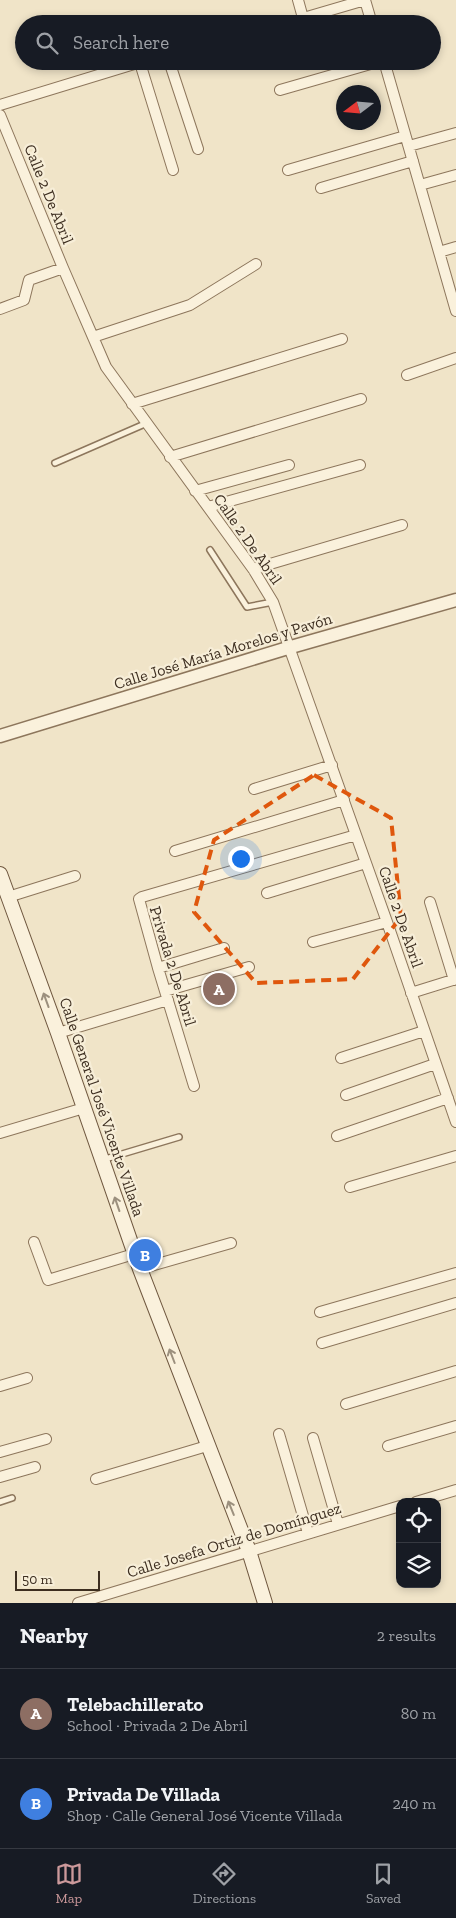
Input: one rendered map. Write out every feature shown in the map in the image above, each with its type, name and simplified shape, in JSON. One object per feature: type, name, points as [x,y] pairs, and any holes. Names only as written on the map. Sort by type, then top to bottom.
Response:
[{"type":"main road","name":"Calle General José Vicente Villada","points":[[0,874],[58,1033],[134,1254],[206,1446],[249,1551],[266,1603]]},
{"type":"street","points":[[298,0],[302,15]]},
{"type":"street","points":[[313,15],[365,0],[369,15]]},
{"type":"street","points":[[0,105],[116,70]]},
{"type":"street","points":[[144,70],[173,170]]},
{"type":"street","points":[[172,70],[198,149]]},
{"type":"street","points":[[280,90],[350,70]]},
{"type":"street","points":[[385,70],[456,311]]},
{"type":"street","name":"Calle 2 De Abril","points":[[0,115],[106,367],[253,569],[273,602],[332,765],[456,1122]]},
{"type":"street","points":[[288,170],[407,141],[456,133]]},
{"type":"street","points":[[321,188],[413,161]]},
{"type":"street","points":[[420,185],[456,174]]},
{"type":"street","points":[[439,252],[456,247]]},
{"type":"street","points":[[93,337],[190,305],[256,264]]},
{"type":"street","points":[[0,309],[24,300],[27,284],[32,278],[63,268]]},
{"type":"street","points":[[132,404],[342,339]]},
{"type":"street","points":[[407,375],[456,358]]},
{"type":"street","points":[[170,457],[362,399]]},
{"type":"street","points":[[208,507],[360,464]]},
{"type":"street","points":[[195,491],[289,465]]},
{"type":"street","points":[[253,569],[402,525]]},
{"type":"street","name":"Calle José María Morelos y Pavón","points":[[0,736],[290,647],[456,600]]},
{"type":"street","points":[[254,789],[332,765]]},
{"type":"street","points":[[175,851],[344,800]]},
{"type":"street","name":"Privada 2 De Abril","points":[[194,1086],[139,904],[140,898],[356,835]]},
{"type":"street","points":[[267,893],[366,863]]},
{"type":"street","points":[[8,897],[75,876]]},
{"type":"street","points":[[411,993],[455,979],[430,902]]},
{"type":"street","points":[[312,942],[387,922]]},
{"type":"street","points":[[158,968],[224,948]]},
{"type":"street","points":[[58,1033],[249,967]]},
{"type":"street","points":[[340,1058],[424,1031]]},
{"type":"street","points":[[346,1095],[435,1064]]},
{"type":"street","points":[[337,1136],[448,1098]]},
{"type":"street","points":[[0,1133],[84,1108]]},
{"type":"street","points":[[350,1187],[456,1156]]},
{"type":"street","points":[[34,1242],[48,1280],[134,1254]]},
{"type":"street","points":[[140,1269],[231,1243]]},
{"type":"street","points":[[320,1312],[456,1273]]},
{"type":"street","points":[[322,1343],[456,1302]]},
{"type":"street","points":[[346,1404],[456,1371]]},
{"type":"street","points":[[0,1386],[27,1378]]},
{"type":"street","points":[[388,1446],[456,1426]]},
{"type":"street","points":[[279,1434],[308,1533]]},
{"type":"street","points":[[313,1438],[338,1524]]},
{"type":"street","points":[[0,1452],[46,1439]]},
{"type":"street","points":[[96,1479],[206,1446]]},
{"type":"street","points":[[0,1477],[35,1467]]},
{"type":"street","points":[[429,1498],[456,1490]]},
{"type":"street","name":"Calle Josefa Ortiz de Domínguez","points":[[78,1603],[396,1507]]},
{"type":"lane","points":[[55,463],[147,423]]},
{"type":"lane","points":[[210,550],[245,606],[249,608],[273,602]]},
{"type":"lane","points":[[102,1160],[179,1137]]},
{"type":"lane","points":[[0,1502],[12,1498]]},
{"type":"highlighted area","points":[[314,775],[391,818],[401,917],[353,979],[256,983],[194,912],[214,840]]},
{"type":"place","name":"Telebachillerato","points":[[219,989]]},
{"type":"place","name":"Privada De Villada","points":[[145,1255]]}]
